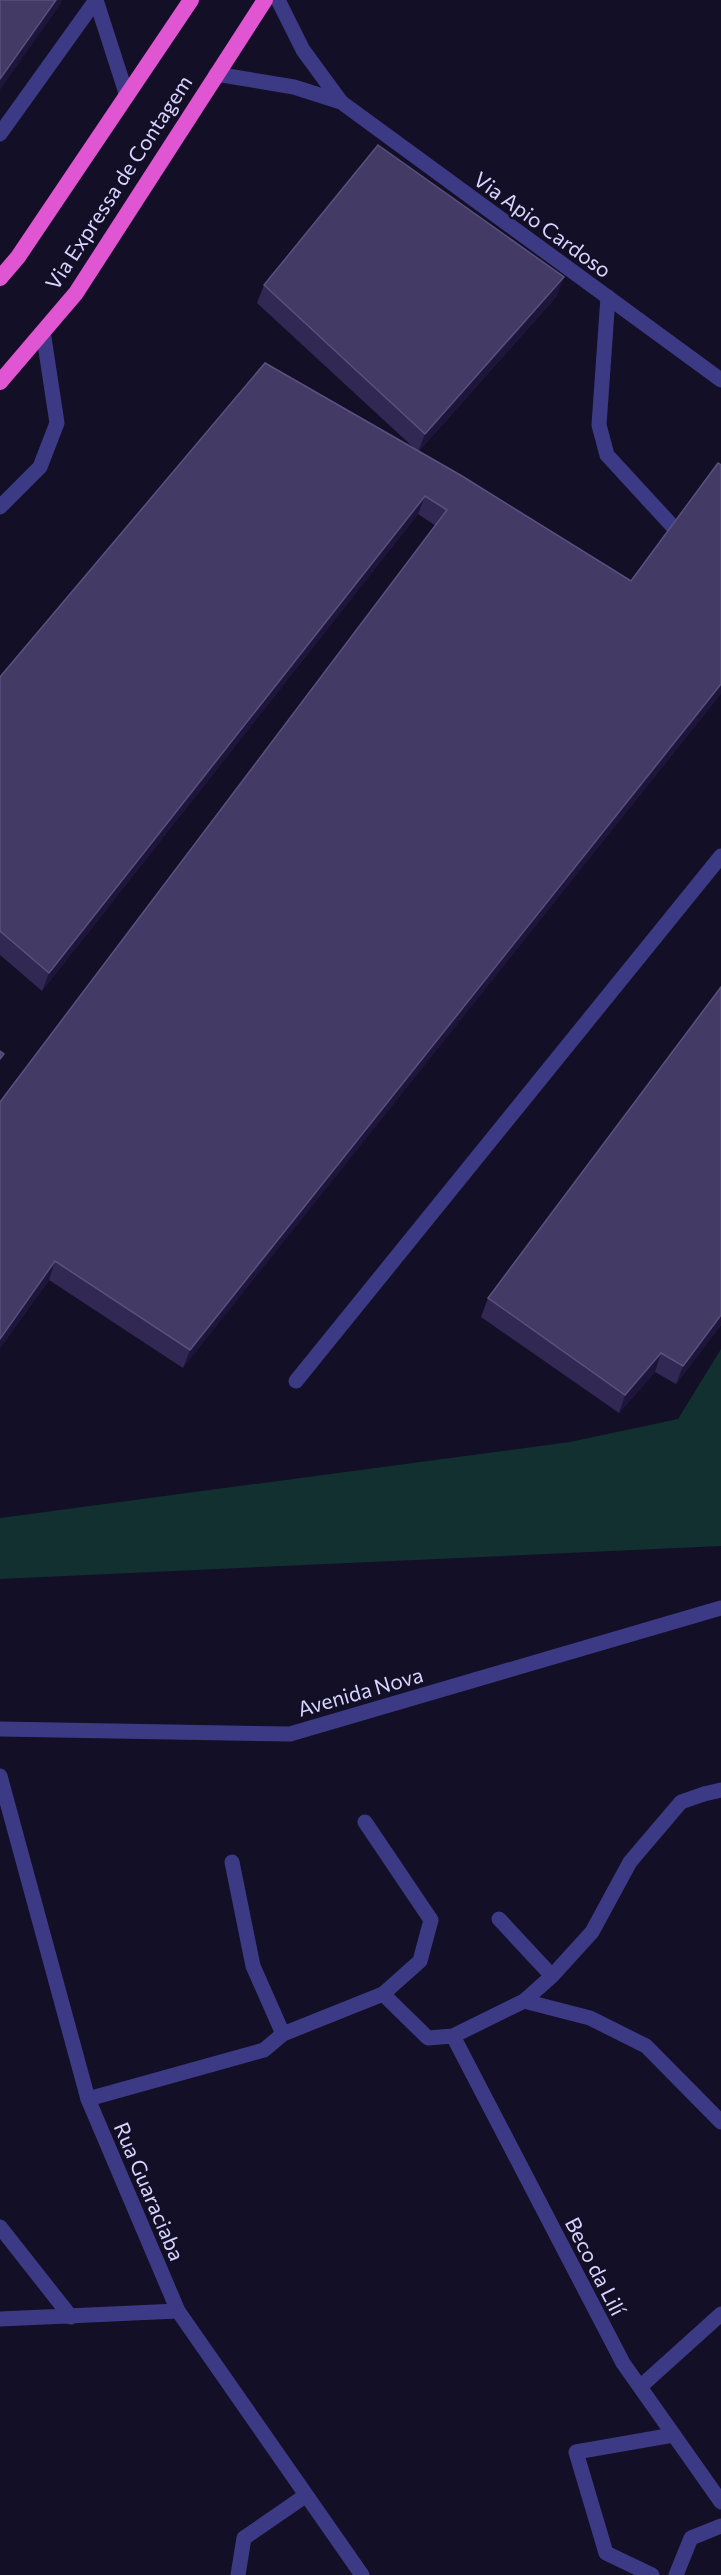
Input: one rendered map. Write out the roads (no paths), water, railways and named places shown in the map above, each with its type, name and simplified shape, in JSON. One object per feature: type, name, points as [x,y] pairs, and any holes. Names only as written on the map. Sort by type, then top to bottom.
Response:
[{"type":"highway","name":"Via Expressa de Contagem","points":[[0,278],[18,257],[191,0]]},
{"type":"highway","name":"Via Expressa de Contagem","points":[[0,382],[75,293],[265,0]]},
{"type":"street","points":[[96,0],[127,96]]},
{"type":"street","points":[[0,134],[96,0]]},
{"type":"street","name":"Via Apio Cardoso","points":[[278,0],[303,50],[341,102],[720,378]]},
{"type":"street","name":"Via Apio Cardoso","points":[[216,74],[294,87],[341,102]]},
{"type":"street","points":[[608,297],[599,425],[607,455],[676,530]]},
{"type":"street","points":[[0,507],[40,467],[57,423],[43,331]]},
{"type":"street","points":[[296,1382],[721,856]]},
{"type":"street","name":"Avenida Nova","points":[[0,1729],[290,1734],[721,1608]]},
{"type":"street","name":"Rua Guaraciaba","points":[[0,1776],[88,2099],[178,2310],[362,2575]]},
{"type":"street","points":[[383,1994],[428,2038],[453,2036],[524,2001],[552,1976],[592,1932],[630,1862],[681,1802],[721,1790]]},
{"type":"street","points":[[88,2099],[264,2050],[283,2034],[383,1994],[420,1961],[431,1920],[365,1822]]},
{"type":"street","points":[[231,1862],[253,1966],[283,2034]]},
{"type":"street","points":[[499,1919],[552,1976]]},
{"type":"street","points":[[524,2001],[590,2018],[646,2046],[721,2122]]},
{"type":"street","name":"Beco da Lilí","points":[[453,2036],[623,2364],[721,2502]]},
{"type":"street","points":[[0,2227],[71,2317]]},
{"type":"street","points":[[0,2319],[178,2310]]},
{"type":"street","points":[[640,2387],[721,2314]]},
{"type":"street","points":[[652,2575],[606,2553],[576,2452],[673,2435]]},
{"type":"street","points":[[238,2575],[244,2538],[305,2496]]},
{"type":"street","points":[[676,2575],[691,2538],[721,2526]]}]
